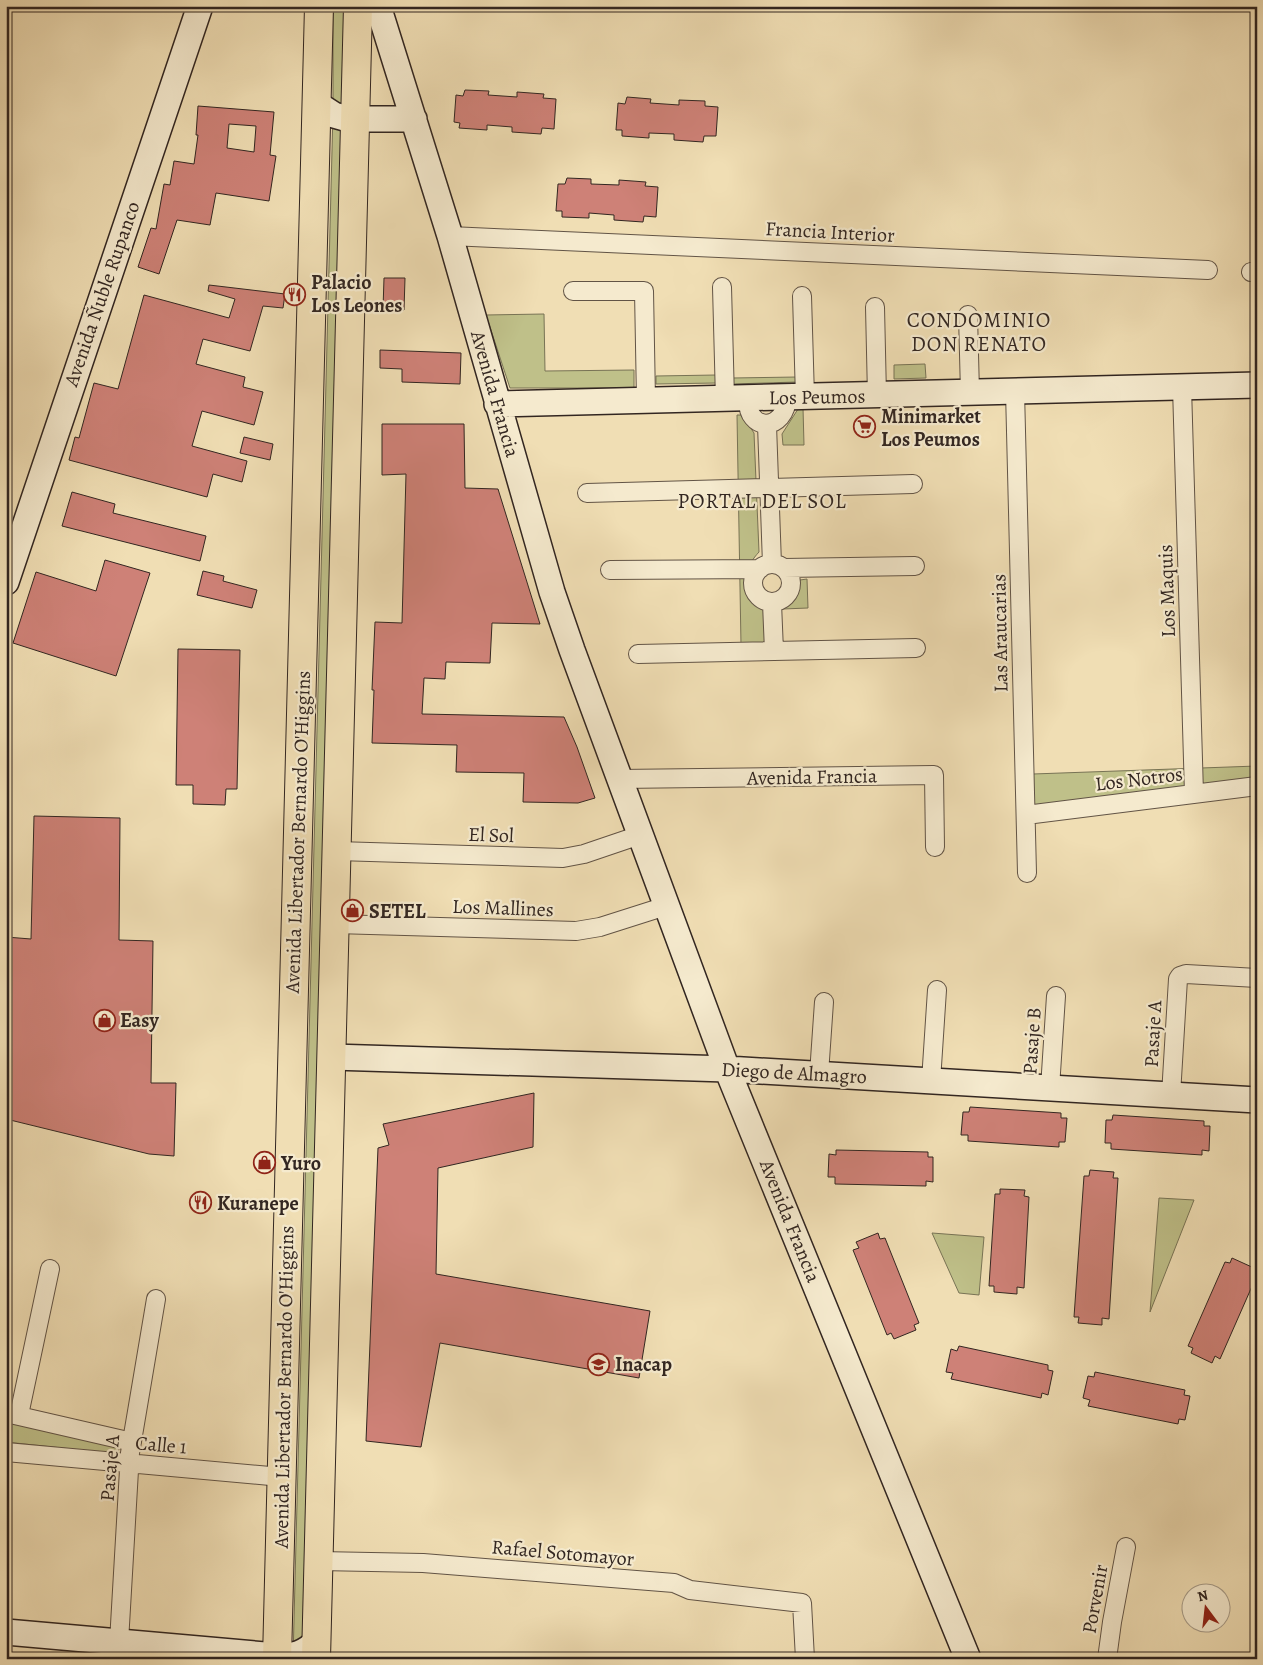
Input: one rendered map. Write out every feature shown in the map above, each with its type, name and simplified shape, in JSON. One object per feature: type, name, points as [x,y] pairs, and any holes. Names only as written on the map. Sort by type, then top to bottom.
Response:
[{"type":"main road","name":"Avenida Libertador Bernardo O'Higgins","points":[[277,1658],[319,6]]},
{"type":"main road","name":"Avenida Libertador Bernardo O'Higgins","points":[[316,1650],[358,6]]},
{"type":"main road","points":[[305,556],[327,553],[344,562]]},
{"type":"main road","points":[[279,1586],[300,1595],[307,1594],[318,1573]]},
{"type":"street","name":"Avenida Ñuble Rupanco","points":[[6,582],[200,6]]},
{"type":"street","name":"Avenida Francia","points":[[378,6],[450,236],[552,592],[572,650],[727,1069],[968,1659]]},
{"type":"street","points":[[317,104],[341,118],[355,120],[414,120]]},
{"type":"street","name":"Francia Interior","points":[[450,236],[1208,270]]},
{"type":"street","points":[[722,287],[736,398],[748,404],[752,415],[758,422],[767,425],[776,422],[796,397],[802,296]]},
{"type":"street","points":[[573,292],[644,290],[646,400]]},
{"type":"street","points":[[875,307],[877,396]]},
{"type":"street","points":[[968,315],[970,393]]},
{"type":"street","name":"Los Peumos","points":[[497,404],[1257,385]]},
{"type":"street","name":"Los Maquis","points":[[1182,387],[1194,794]]},
{"type":"street","name":"Las Araucarias","points":[[1015,392],[1027,873]]},
{"type":"street","points":[[767,425],[772,567]]},
{"type":"street","points":[[587,493],[913,484]]},
{"type":"street","points":[[610,570],[914,566]]},
{"type":"street","points":[[772,567],[790,578],[790,590],[783,599],[772,602],[761,599],[754,590],[753,578],[772,567]]},
{"type":"street","points":[[772,602],[774,651]]},
{"type":"street","points":[[638,654],[916,648]]},
{"type":"street","name":"Avenida Francia","points":[[619,779],[934,775],[935,847]]},
{"type":"street","name":"Los Notros","points":[[1026,815],[1257,786]]},
{"type":"street","name":"El Sol","points":[[337,851],[562,858],[584,854],[640,835]]},
{"type":"street","name":"Los Mallines","points":[[335,924],[576,931],[600,927],[666,906]]},
{"type":"street","name":"Pasaje A","points":[[1171,1095],[1177,983],[1180,976],[1186,974],[1257,978]]},
{"type":"street","points":[[931,1081],[937,990]]},
{"type":"street","name":"Pasaje B","points":[[1050,1088],[1056,996]]},
{"type":"street","points":[[819,1074],[824,1002]]},
{"type":"street","name":"Diego de Almagro","points":[[332,1057],[727,1069],[1171,1095],[1255,1107]]},
{"type":"street","points":[[13,1414],[50,1269]]},
{"type":"street","name":"Pasaje A","points":[[119,1642],[132,1442],[156,1299]]},
{"type":"street","name":"Calle 1","points":[[13,1414],[132,1442]]},
{"type":"street","name":"Calle 1","points":[[6,1452],[281,1477]]},
{"type":"street","name":"Porvenir","points":[[1107,1659],[1126,1548]]},
{"type":"street","name":"Rafael Sotomayor","points":[[318,1573],[423,1563],[674,1583],[690,1590],[802,1603],[805,1659]]},
{"type":"street","points":[[6,1632],[277,1658],[316,1650]]},
{"type":"green space","points":[[333,6],[348,6],[308,1659],[293,1659],[333,112]]},
{"type":"green space","points":[[544,314],[545,371],[634,370],[634,388],[510,388],[486,315]]},
{"type":"green space","points":[[925,364],[926,378],[894,379],[894,365]]},
{"type":"green space","points":[[716,375],[716,383],[656,384],[656,376]]},
{"type":"green space","points":[[797,377],[797,382],[732,384],[732,378]]},
{"type":"green space","points":[[803,408],[804,445],[783,445],[782,434],[798,409]]},
{"type":"green space","points":[[737,415],[742,415],[754,433],[759,552],[749,566],[747,594],[767,612],[768,645],[741,645]]},
{"type":"green space","points":[[807,579],[808,608],[783,609],[783,606],[796,594],[800,580]]},
{"type":"green space","points":[[1257,766],[1257,779],[1034,808],[1033,774]]},
{"type":"green space","points":[[1159,1198],[1194,1200],[1150,1312]]},
{"type":"green space","points":[[932,1233],[984,1237],[979,1295],[959,1293]]},
{"type":"green space","points":[[6,1418],[119,1443],[118,1454],[6,1442]]},
{"type":"building","points":[[465,90],[489,91],[488,95],[517,97],[517,92],[544,94],[543,98],[556,99],[554,129],[542,128],[541,134],[512,132],[512,127],[487,125],[487,130],[459,128],[460,123],[454,122],[456,95],[463,96]]},
{"type":"building","points":[[627,97],[651,99],[650,103],[679,105],[679,100],[705,101],[705,106],[718,107],[716,136],[704,136],[703,142],[674,140],[674,134],[649,133],[649,138],[622,136],[622,130],[616,130],[618,103],[625,104]]},
{"type":"building","points":[[198,106],[274,112],[270,155],[276,156],[269,201],[216,193],[210,225],[177,220],[159,274],[138,267],[151,228],[156,229],[164,184],[170,185],[174,161],[194,164],[198,135],[196,135]],"holes":[[[229,124],[256,126],[254,152],[227,148]]]},
{"type":"building","points":[[567,178],[591,179],[591,184],[619,185],[619,180],[646,182],[645,186],[658,187],[656,217],[644,216],[643,222],[614,220],[614,215],[589,213],[589,218],[562,217],[562,211],[556,211],[558,184],[565,184]]},
{"type":"building","points":[[384,278],[405,278],[404,310],[383,309]]},
{"type":"building","points":[[209,285],[285,294],[283,308],[263,306],[250,351],[203,339],[196,364],[245,377],[243,387],[263,392],[254,425],[202,411],[192,446],[247,461],[242,482],[213,474],[207,497],[69,460],[75,437],[79,438],[94,383],[118,389],[144,295],[229,318],[235,299],[208,291]]},
{"type":"building","points":[[380,350],[461,353],[460,384],[402,382],[402,369],[380,368]]},
{"type":"building","points":[[382,424],[464,424],[465,488],[498,489],[540,624],[492,623],[490,663],[446,662],[445,679],[424,678],[422,714],[564,717],[595,798],[578,803],[523,802],[524,773],[456,772],[457,745],[372,743],[375,622],[402,623],[406,474],[382,475]]},
{"type":"building","points":[[244,437],[273,444],[270,460],[240,453]]},
{"type":"building","points":[[72,492],[115,504],[113,513],[206,536],[200,561],[62,526]]},
{"type":"building","points":[[105,560],[150,573],[116,676],[13,643],[36,572],[96,591]]},
{"type":"building","points":[[203,571],[224,576],[223,581],[257,590],[252,608],[197,595]]},
{"type":"building","points":[[178,649],[240,650],[237,789],[226,789],[225,805],[193,804],[193,785],[176,785]]},
{"type":"building","points":[[34,816],[120,818],[119,940],[153,941],[151,1083],[176,1083],[174,1156],[149,1154],[6,1119],[6,937],[31,939]]},
{"type":"building","points":[[534,1093],[533,1147],[438,1168],[436,1274],[650,1311],[639,1378],[440,1343],[421,1447],[366,1441],[378,1148],[389,1145],[383,1124]]},
{"type":"building","points":[[970,1107],[1061,1113],[1061,1118],[1067,1118],[1065,1142],[1059,1142],[1059,1147],[968,1141],[968,1135],[961,1135],[963,1112],[969,1112]]},
{"type":"building","points":[[1113,1115],[1204,1121],[1204,1126],[1210,1126],[1209,1151],[1202,1150],[1202,1155],[1111,1149],[1111,1143],[1105,1143],[1106,1120],[1112,1120]]},
{"type":"building","points":[[836,1150],[928,1152],[928,1157],[933,1157],[933,1182],[926,1181],[926,1186],[835,1184],[835,1177],[828,1177],[829,1154],[836,1155]]},
{"type":"building","points":[[1090,1170],[1114,1172],[1113,1178],[1118,1178],[1109,1319],[1102,1318],[1102,1325],[1078,1323],[1079,1317],[1074,1317],[1084,1176],[1089,1176]]},
{"type":"building","points":[[1000,1189],[1025,1190],[1024,1196],[1029,1197],[1024,1288],[1017,1287],[1017,1294],[994,1292],[994,1286],[989,1286],[995,1194],[1000,1194]]},
{"type":"building","points":[[878,1233],[880,1239],[885,1238],[919,1323],[914,1325],[916,1330],[894,1339],[891,1333],[887,1335],[853,1250],[859,1248],[856,1242]]},
{"type":"building","points":[[1232,1258],[1254,1268],[1252,1273],[1257,1275],[1220,1359],[1215,1356],[1212,1363],[1191,1353],[1193,1348],[1188,1346],[1225,1262],[1230,1263]]},
{"type":"building","points":[[959,1346],[1048,1365],[1048,1370],[1053,1371],[1048,1395],[1042,1393],[1041,1398],[951,1379],[953,1373],[946,1372],[951,1349],[957,1351]]},
{"type":"building","points":[[1095,1372],[1185,1390],[1184,1395],[1190,1396],[1185,1420],[1179,1419],[1178,1424],[1088,1406],[1090,1400],[1083,1398],[1088,1376],[1094,1377]]},
{"type":"place","name":"Palacio Los Leones","points":[[295,294]]},
{"type":"place","name":"Minimarket Los Peumos","points":[[865,427]]},
{"type":"place","name":"SETEL","points":[[353,911]]},
{"type":"place","name":"Easy","points":[[104,1020]]},
{"type":"place","name":"Yuro","points":[[265,1163]]},
{"type":"place","name":"Kuranepe","points":[[201,1203]]},
{"type":"place","name":"Inacap","points":[[599,1364]]},
{"type":"district","name":"CONDOMINIO DON RENATO","points":[[979,332]]},
{"type":"district","name":"PORTAL DEL SOL","points":[[762,501]]}]
